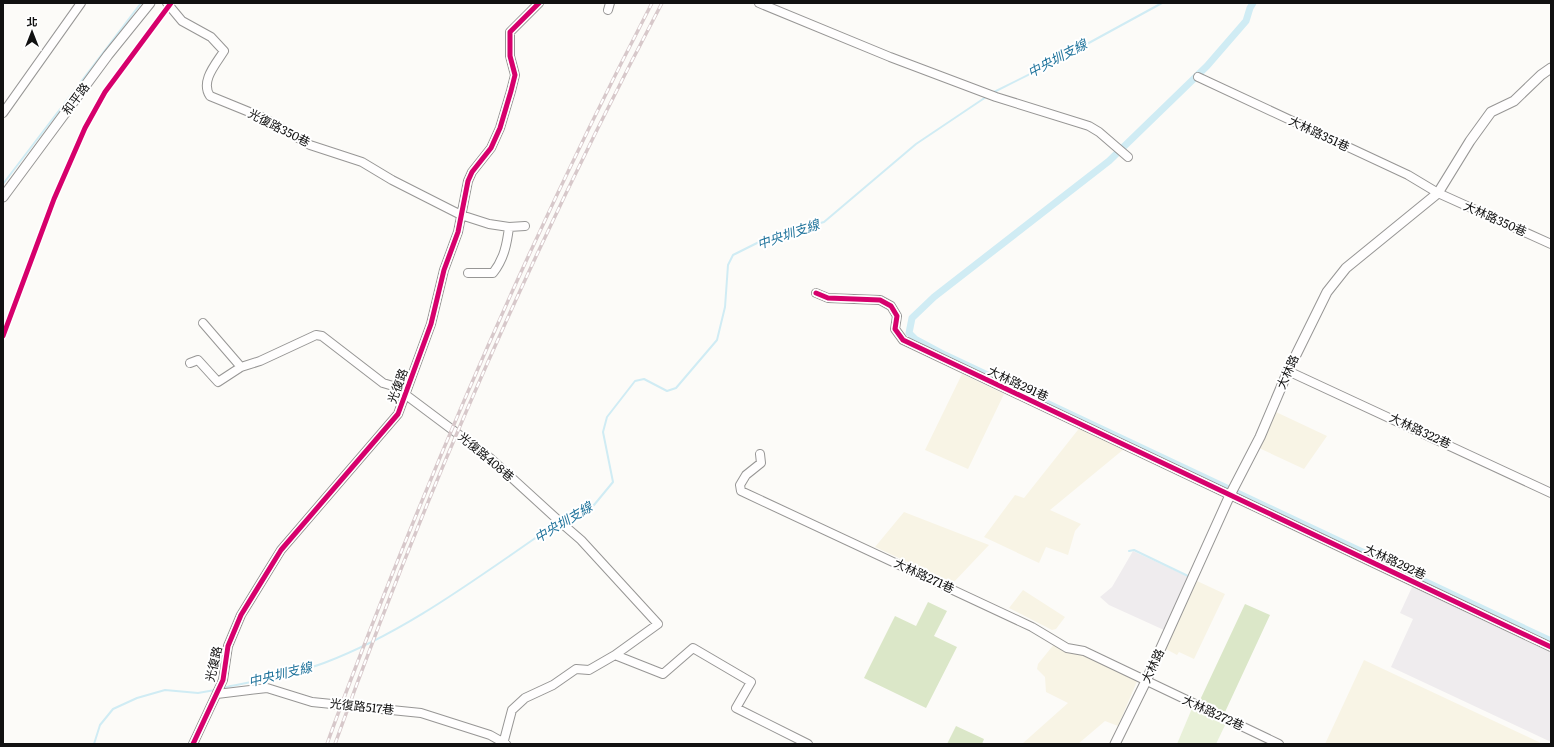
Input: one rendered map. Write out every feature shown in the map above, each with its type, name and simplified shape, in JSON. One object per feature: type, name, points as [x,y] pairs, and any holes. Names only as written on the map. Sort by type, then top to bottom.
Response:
[{"type":"street","points":[[3,113],[81,3]]},
{"type":"street","name":"和平路","points":[[3,197],[108,55],[150,3]]},
{"type":"street","name":"光復路350巷","points":[[167,3],[182,21],[211,37],[224,51],[206,83],[207,91],[210,96],[264,118],[310,145],[362,162],[392,180],[461,215]]},
{"type":"street","name":"光復路","points":[[193,744],[223,680],[228,646],[241,615],[281,550],[398,414],[431,324],[444,270],[458,232],[468,181],[472,172],[491,148],[500,128],[511,91],[515,75],[510,56],[510,32],[539,3]]},
{"type":"street","points":[[759,3],[890,57],[990,94],[1089,126],[1112,142],[1128,157]]},
{"type":"street","name":"大林路","points":[[1115,744],[1146,681],[1230,496],[1260,437],[1288,371],[1327,292],[1343,271],[1438,193],[1470,141],[1491,112],[1514,101],[1541,75],[1551,68]]},
{"type":"street","name":"大林路351巷","points":[[1198,77],[1408,175],[1438,193]]},
{"type":"street","name":"大林路350巷","points":[[1438,193],[1551,244]]},
{"type":"street","points":[[461,215],[489,224],[509,227],[524,226]]},
{"type":"street","points":[[468,273],[493,273],[501,263],[509,227]]},
{"type":"street","name":"大林路291巷","points":[[816,293],[828,298],[880,300],[891,306],[897,316],[895,329],[902,340],[1230,496]]},
{"type":"street","points":[[203,323],[241,367]]},
{"type":"street","name":"光復路408巷","points":[[190,364],[198,360],[218,382],[241,367],[260,360],[316,334],[322,336],[383,383],[392,386],[406,395],[490,458],[581,540],[658,624],[615,655]]},
{"type":"street","name":"大林路322巷","points":[[1288,371],[1551,493]]},
{"type":"street","name":"大林路271巷","points":[[760,454],[760,463],[746,475],[740,485],[741,491],[1032,627],[1067,648],[1084,651],[1146,681]]},
{"type":"street","name":"大林路292巷","points":[[1230,496],[1551,647]]},
{"type":"street","points":[[504,744],[512,710],[525,698],[553,685],[576,669],[589,670],[615,655],[663,674],[693,648],[751,682],[736,708],[808,744]]},
{"type":"street","name":"大林路272巷","points":[[1146,681],[1279,744]]},
{"type":"street","name":"光復路517巷","points":[[217,694],[266,688],[312,702],[421,713],[490,735],[504,744]]},
{"type":"shaded area","points":[[962,374],[1004,394],[968,469],[925,450]]},
{"type":"shaded area","points":[[1276,412],[1327,436],[1304,469],[1259,448]]},
{"type":"shaded area","points":[[1081,426],[1124,449],[1050,510],[1081,524],[1075,531],[1068,555],[1046,547],[1039,563],[984,537],[1015,495],[1024,498]]},
{"type":"shaded area","points":[[904,512],[989,545],[953,583],[875,547]]},
{"type":"shaded area","points":[[1133,551],[1189,577],[1164,630],[1109,605],[1100,597],[1112,587]]},
{"type":"shaded area","points":[[1197,581],[1225,594],[1194,659],[1179,652],[1177,655],[1164,648]]},
{"type":"shaded area","points":[[1413,585],[1551,650],[1551,742],[1391,667],[1413,619],[1400,613]]},
{"type":"shaded area","points":[[1023,590],[1065,617],[1056,629],[1052,630],[1009,608]]},
{"type":"shaded area","points":[[1055,643],[1083,653],[1138,679],[1118,726],[1105,721],[1078,744],[1022,744],[1068,703],[1046,692],[1045,677],[1037,669],[1038,664]]},
{"type":"shaded area","points":[[1364,660],[1543,744],[1325,744]]},
{"type":"green space","points":[[928,602],[947,611],[934,636],[957,647],[926,708],[864,678],[895,616],[916,626]]},
{"type":"green space","points":[[1245,604],[1270,615],[1225,712],[1200,700]]},
{"type":"green space","points":[[1193,706],[1227,721],[1216,744],[1177,744]]},
{"type":"green space","points":[[956,726],[984,739],[982,744],[947,744]]},
{"type":"waterway","points":[[3,184],[141,3]]},
{"type":"waterway","name":"中央圳支線","points":[[992,93],[1054,62],[1162,3]]},
{"type":"waterway","points":[[1253,3],[1246,21],[1207,66],[1109,161],[934,297],[912,318],[909,333],[915,339],[945,355],[1551,641]]},
{"type":"waterway","name":"中央圳支線","points":[[563,522],[594,505],[613,482],[603,432],[607,417],[635,381],[644,379],[667,391],[676,388],[717,340],[725,307],[728,265],[733,255],[759,242],[778,235],[824,222],[916,144],[986,97]]},
{"type":"waterway","name":"中央圳支線","points":[[221,688],[299,671],[324,663],[384,636],[413,620],[550,528],[559,524]]},
{"type":"waterway","points":[[1129,551],[1134,550],[1188,576]]},
{"type":"waterway","name":"中央圳支線","points":[[94,744],[100,725],[113,709],[137,698],[165,690],[198,693],[215,690]]},
{"type":"railway","points":[[327,744],[394,570],[444,448],[500,319],[589,128],[652,3]]},
{"type":"railway","points":[[335,744],[407,555],[485,368],[571,184],[662,3]]},
{"type":"cycle path","points":[[3,336],[54,199],[85,128],[105,92],[171,3]]},
{"type":"cycle path","points":[[193,744],[223,680],[228,646],[241,615],[281,550],[398,414],[431,324],[444,270],[458,232],[468,181],[472,172],[491,148],[500,128],[511,91],[515,75],[510,56],[510,32],[539,3]]},
{"type":"cycle path","points":[[816,293],[828,298],[880,300],[891,306],[897,316],[895,329],[903,340],[1551,647]]}]
